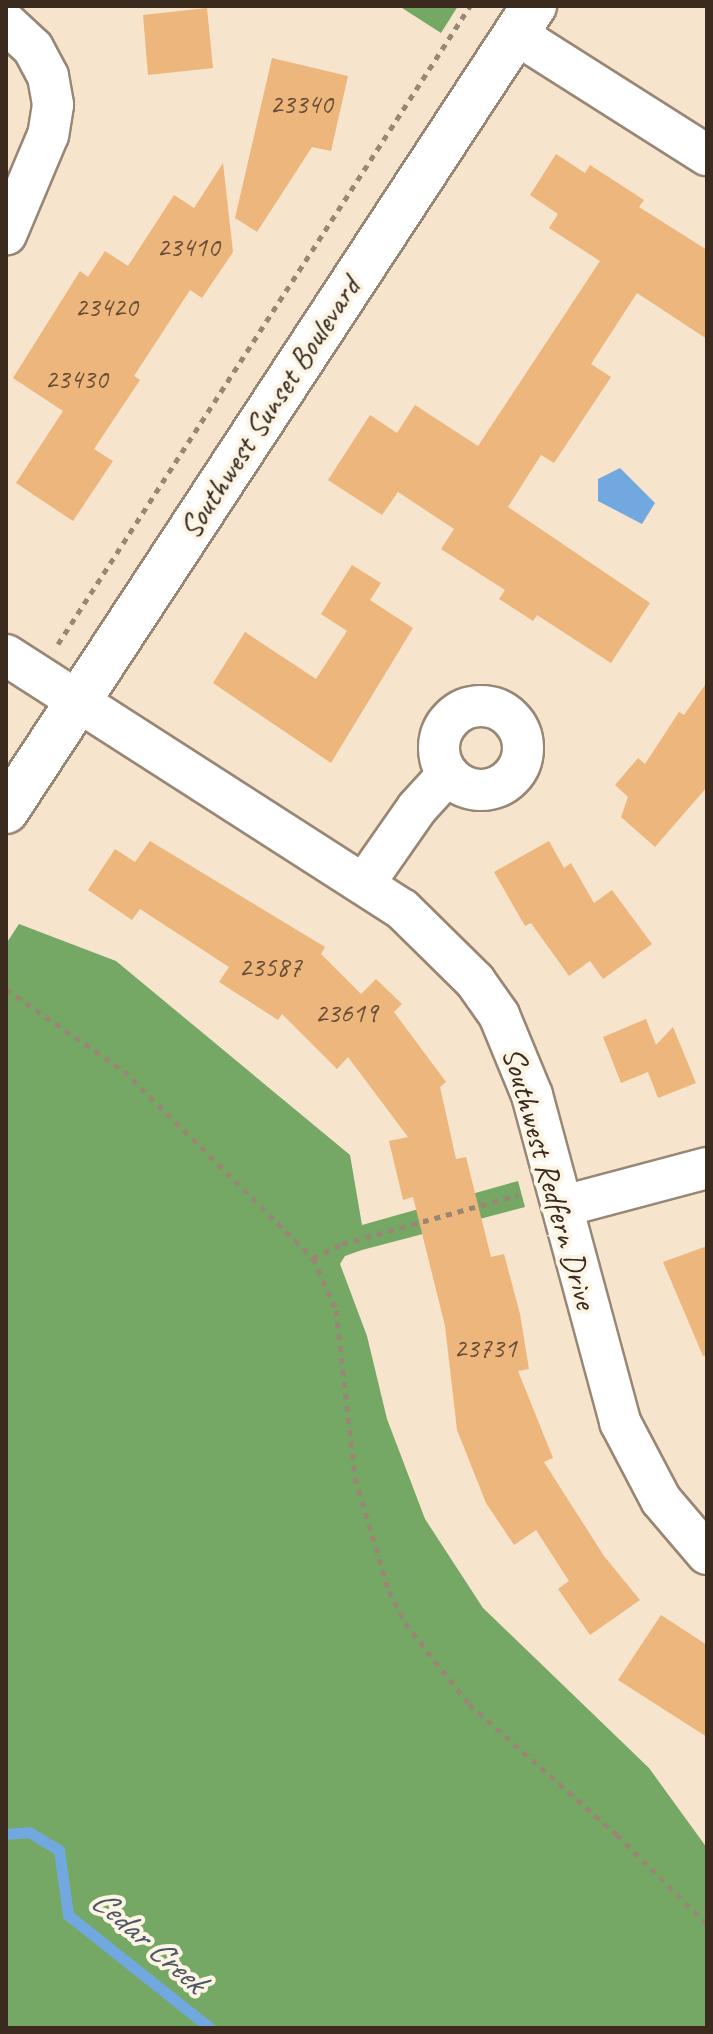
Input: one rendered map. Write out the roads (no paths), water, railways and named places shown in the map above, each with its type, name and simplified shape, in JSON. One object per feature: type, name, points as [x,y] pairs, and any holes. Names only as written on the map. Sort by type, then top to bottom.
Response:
[{"type":"main road","name":"Southwest Sunset Boulevard","points":[[6,811],[525,20]]},
{"type":"street","points":[[525,20],[707,155]]},
{"type":"street","points":[[6,23],[33,48],[48,76],[53,105],[48,135],[6,235]]},
{"type":"street","name":"Southwest Redfern Drive","points":[[6,655],[76,703],[364,884],[437,939],[490,1001],[521,1064],[561,1194],[581,1285],[625,1434],[661,1500],[707,1554]]},
{"type":"street","points":[[364,884],[448,774]]},
{"type":"street","points":[[561,1194],[707,1168]]},
{"type":"water","points":[[620,468],[655,503],[642,524],[598,501],[598,479]]},
{"type":"waterway","name":"Cedar Creek","points":[[6,1834],[29,1832],[59,1850],[68,1915],[210,2028]]}]
